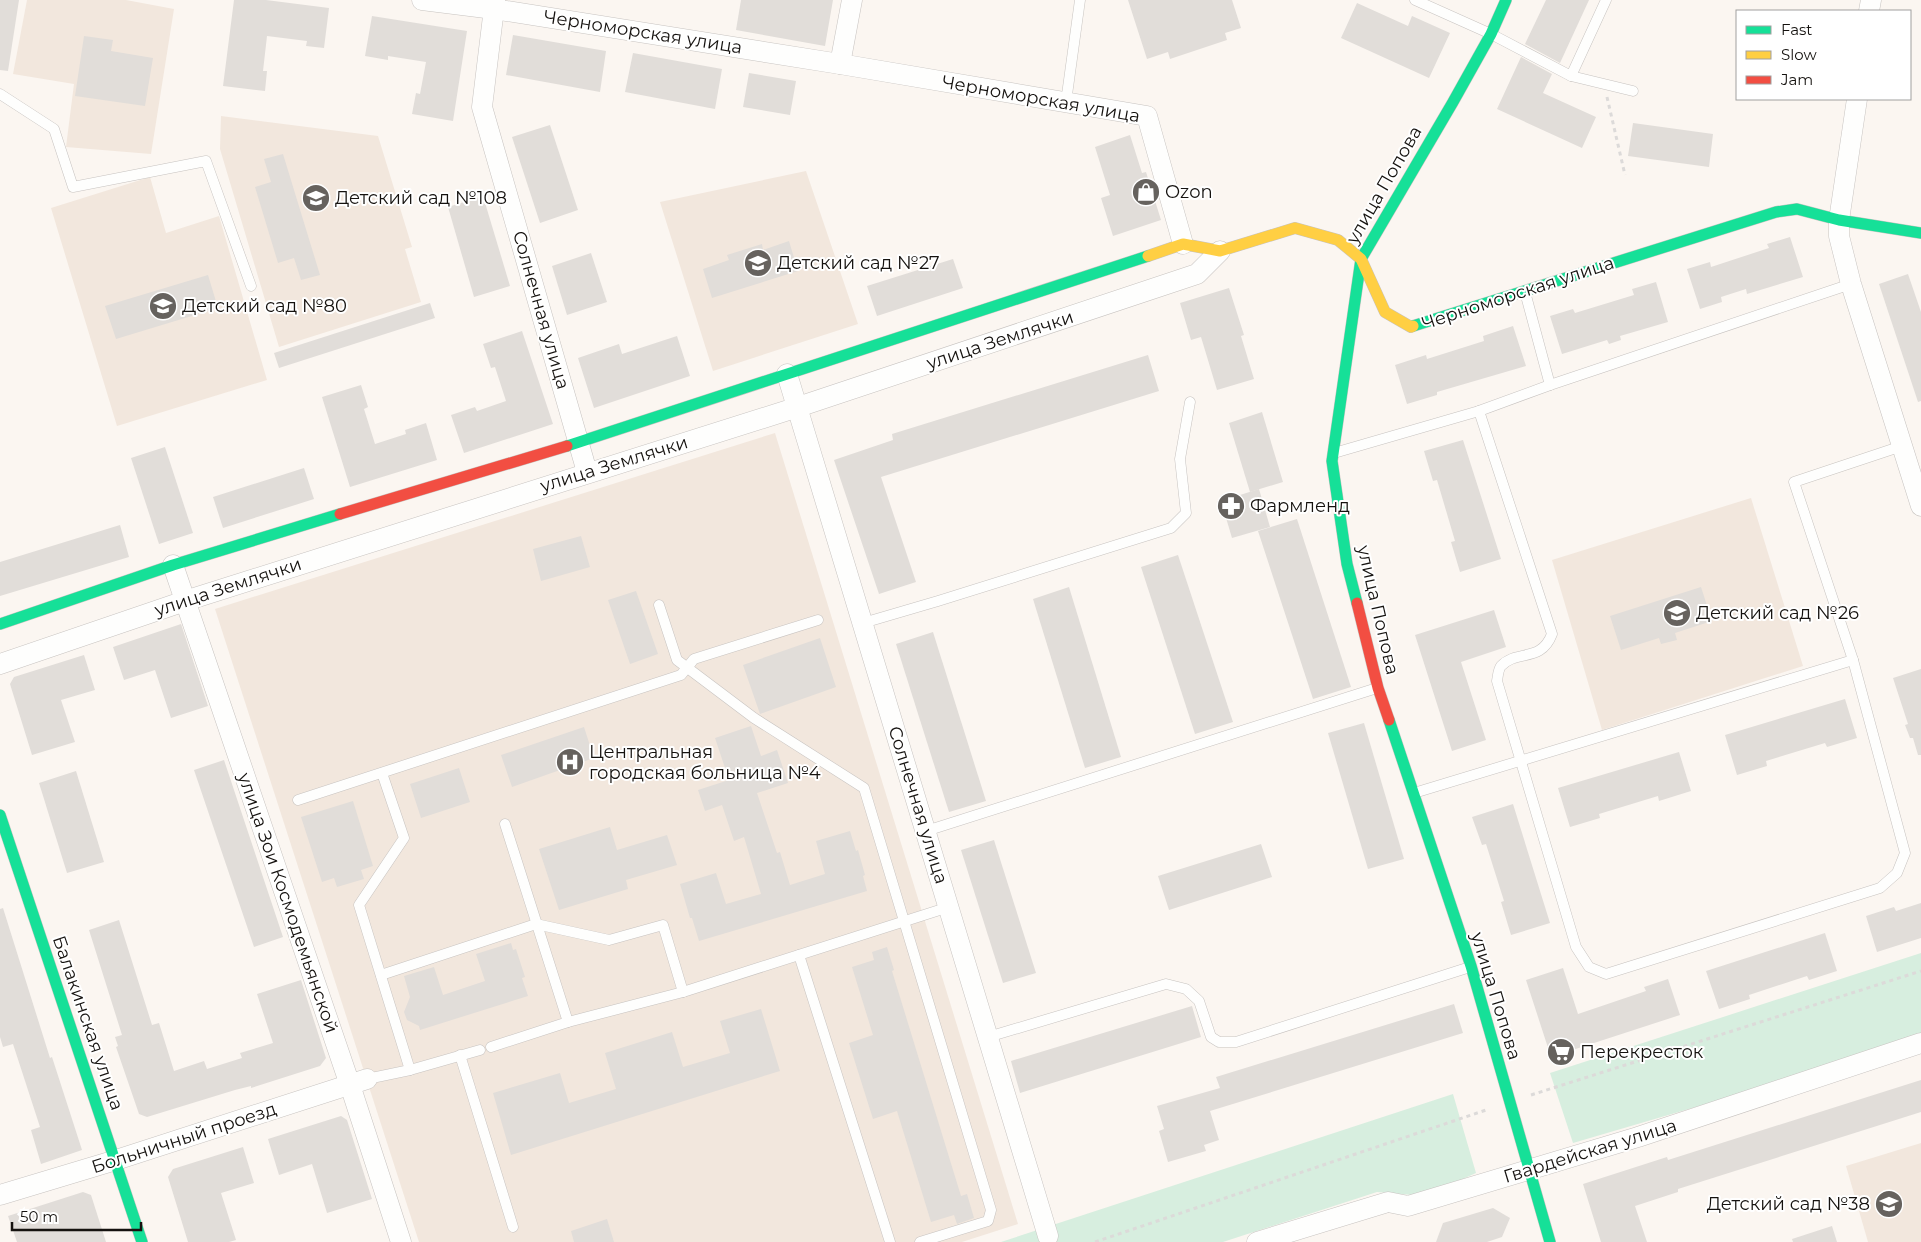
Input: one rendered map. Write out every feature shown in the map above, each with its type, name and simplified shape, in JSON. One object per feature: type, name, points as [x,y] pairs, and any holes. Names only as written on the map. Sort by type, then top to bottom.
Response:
[{"type":"street","name":"Черноморская улица","points":[[422,0],[494,4],[1147,116],[1183,244],[1220,251],[1295,228],[1338,240],[1361,259],[1385,312],[1411,327],[1776,212],[1797,209],[1839,220],[1921,233]]},
{"type":"street","points":[[840,64],[852,0]]},
{"type":"street","name":"улица Попова","points":[[1506,0],[1491,34],[1361,259],[1332,461],[1346,564],[1378,688],[1471,966],[1550,1242]]},
{"type":"street","name":"Солнечная улица","points":[[494,4],[482,107],[588,472]]},
{"type":"street","points":[[1857,100],[1839,220],[1839,236],[1852,284],[1921,506]]},
{"type":"street","name":"улица Землячки","points":[[0,624],[173,566],[579,442],[1183,244]]},
{"type":"street","name":"улица Землячки","points":[[0,664],[185,601],[798,407],[1197,274],[1220,251]]},
{"type":"street","name":"Солнечная улица","points":[[787,374],[1048,1236]]},
{"type":"street","name":"улица Зои Космодемьянской","points":[[173,566],[358,1082],[401,1242]]},
{"type":"street","name":"Балакинская улица","points":[[0,815],[142,1242]]},
{"type":"street","name":"Гвардейская улица","points":[[1257,1242],[1388,1202],[1408,1206],[1530,1171],[1921,1043]]},
{"type":"street","name":"Больничный проезд","points":[[0,1196],[358,1082]]},
{"type":"lane","points":[[1066,102],[1080,0]]},
{"type":"lane","points":[[1415,0],[1491,34],[1571,76],[1633,91]]},
{"type":"lane","points":[[1571,76],[1606,0]]},
{"type":"lane","points":[[0,94],[54,129],[73,187],[206,160],[251,286]]},
{"type":"lane","points":[[1333,454],[1479,411],[1550,385],[1852,284]]},
{"type":"lane","points":[[1525,291],[1550,385]]},
{"type":"lane","points":[[863,623],[1171,528],[1186,513],[1180,459],[1190,402]]},
{"type":"lane","points":[[1479,411],[1552,634],[1548,644],[1539,651],[1508,661],[1500,668],[1497,681],[1576,947],[1589,967],[1606,974],[1880,888],[1897,873],[1905,853],[1853,660],[1794,482],[1902,446]]},
{"type":"lane","points":[[658,605],[677,660],[754,718],[864,788],[991,1210],[988,1221],[920,1242]]},
{"type":"lane","points":[[298,800],[681,675],[694,659],[818,620]]},
{"type":"lane","points":[[1413,794],[1853,660]]},
{"type":"lane","points":[[926,831],[1378,688]]},
{"type":"lane","points":[[382,773],[404,838],[359,906],[410,1070]]},
{"type":"lane","points":[[505,824],[568,1022]]},
{"type":"lane","points":[[491,1047],[568,1022],[683,992],[949,907]]},
{"type":"lane","points":[[380,975],[536,924],[609,940],[663,925],[683,992]]},
{"type":"lane","points":[[799,955],[890,1242]]},
{"type":"lane","points":[[988,1037],[1166,984],[1186,989],[1199,1001],[1211,1037],[1219,1042],[1236,1042],[1471,966]]},
{"type":"lane","points":[[358,1082],[410,1070],[480,1050]]},
{"type":"lane","points":[[460,1055],[513,1227]]},
{"type":"path","points":[[1604,84],[1625,174]]},
{"type":"shaded area","points":[[27,0],[126,0],[174,9],[151,154],[66,147],[74,84],[13,74]]},
{"type":"shaded area","name":"Детский сад №108","points":[[221,116],[378,136],[412,247],[405,249],[421,302],[279,347],[220,149]]},
{"type":"shaded area","name":"Детский сад №27","points":[[806,171],[858,324],[713,371],[660,202]]},
{"type":"shaded area","name":"Детский сад №80","points":[[150,177],[166,233],[219,216],[267,380],[117,426],[51,208]]},
{"type":"shaded area","name":"Центральная городская больница №4","points":[[775,433],[1018,1224],[962,1242],[419,1242],[215,609]]},
{"type":"shaded area","name":"Детский сад №26","points":[[1751,498],[1803,666],[1602,730],[1552,560]]},
{"type":"shaded area","name":"Детский сад №38","points":[[1921,1143],[1921,1242],[1868,1242],[1846,1166]]},
{"type":"green space","points":[[1921,953],[1921,1041],[1573,1143],[1550,1073]]},
{"type":"green space","points":[[1453,1094],[1476,1173],[1425,1196],[1377,1192],[1223,1242],[1001,1242]]},
{"type":"building","points":[[0,0],[19,0],[8,71],[0,70]]},
{"type":"building","points":[[234,0],[266,0],[329,8],[324,48],[306,46],[307,41],[267,36],[263,71],[267,71],[265,91],[223,86]]},
{"type":"building","points":[[741,0],[833,0],[825,46],[736,30]]},
{"type":"building","points":[[1128,0],[1232,0],[1241,28],[1225,33],[1227,40],[1170,59],[1168,52],[1147,59]]},
{"type":"building","points":[[1546,0],[1589,0],[1560,63],[1525,44]]},
{"type":"building","points":[[1357,3],[1408,26],[1412,16],[1450,33],[1429,78],[1341,38]]},
{"type":"building","points":[[372,16],[467,31],[453,121],[412,114],[416,93],[420,94],[426,62],[388,56],[388,60],[365,56]]},
{"type":"building","points":[[513,35],[606,51],[600,92],[506,75]]},
{"type":"building","points":[[84,36],[113,40],[111,51],[153,58],[145,106],[75,96]]},
{"type":"building","points":[[633,53],[722,69],[715,109],[625,92]]},
{"type":"building","points":[[1521,57],[1552,74],[1543,93],[1596,117],[1582,148],[1497,109]]},
{"type":"building","points":[[749,73],[796,81],[790,115],[743,107]]},
{"type":"building","points":[[1633,123],[1713,134],[1709,167],[1628,156]]},
{"type":"building","points":[[550,125],[578,210],[540,223],[512,137]]},
{"type":"building","points":[[1130,135],[1142,173],[1146,172],[1161,220],[1113,236],[1101,198],[1110,195],[1095,147]]},
{"type":"building","points":[[283,154],[320,275],[301,280],[294,258],[278,263],[255,187],[271,182],[264,159]]},
{"type":"building","points":[[483,196],[510,286],[474,297],[448,207]]},
{"type":"building","points":[[1790,237],[1803,277],[1747,294],[1746,289],[1721,297],[1722,302],[1700,309],[1687,269],[1710,262],[1711,267],[1769,248],[1767,244]]},
{"type":"building","points":[[789,241],[798,271],[712,298],[703,269],[729,260],[727,255],[762,244],[763,250]]},
{"type":"building","points":[[591,253],[607,302],[567,315],[552,266]]},
{"type":"building","points":[[953,259],[963,288],[877,316],[867,286]]},
{"type":"building","points":[[1908,274],[1921,312],[1921,401],[1918,402],[1879,284]]},
{"type":"building","points":[[208,275],[218,308],[116,339],[105,306]]},
{"type":"building","points":[[1656,282],[1668,322],[1620,336],[1621,340],[1609,344],[1607,340],[1562,354],[1550,316],[1573,309],[1575,313],[1634,295],[1632,289]]},
{"type":"building","points":[[1229,288],[1244,335],[1241,336],[1254,379],[1217,390],[1201,337],[1191,340],[1180,303]]},
{"type":"building","points":[[430,303],[435,318],[279,368],[274,353]]},
{"type":"building","points":[[1513,326],[1526,366],[1437,392],[1437,395],[1407,404],[1395,365],[1426,355],[1427,359],[1484,341],[1483,336]]},
{"type":"building","points":[[522,331],[553,424],[464,453],[451,415],[475,407],[477,411],[506,401],[495,367],[491,368],[483,344]]},
{"type":"building","points":[[677,336],[690,376],[594,408],[578,358],[619,344],[622,354]]},
{"type":"building","points":[[1148,355],[1159,391],[881,477],[916,582],[879,594],[834,460],[893,440],[892,434]]},
{"type":"building","points":[[361,385],[368,407],[364,409],[375,444],[406,434],[405,430],[426,423],[437,460],[350,487],[322,397]]},
{"type":"building","points":[[1262,412],[1283,482],[1250,492],[1229,423]]},
{"type":"building","points":[[1463,440],[1501,559],[1460,572],[1451,542],[1455,541],[1437,480],[1433,481],[1424,451]]},
{"type":"building","points":[[165,447],[193,533],[159,544],[131,458]]},
{"type":"building","points":[[304,468],[314,499],[223,528],[213,497]]},
{"type":"building","points":[[1259,489],[1270,527],[1232,538],[1221,501]]},
{"type":"building","points":[[1297,519],[1351,687],[1313,699],[1258,531]]},
{"type":"building","points":[[120,525],[129,557],[0,596],[0,562]]},
{"type":"building","points":[[581,536],[590,567],[541,581],[533,549]]},
{"type":"building","points":[[1178,555],[1233,722],[1195,734],[1141,567]]},
{"type":"building","points":[[1069,587],[1121,757],[1085,768],[1033,599]]},
{"type":"building","points":[[1701,587],[1712,621],[1675,633],[1677,640],[1661,644],[1659,638],[1621,650],[1610,616]]},
{"type":"building","points":[[636,591],[658,654],[630,664],[608,600]]},
{"type":"building","points":[[1494,610],[1506,647],[1461,662],[1486,740],[1452,751],[1415,635]]},
{"type":"building","points":[[181,624],[208,706],[171,718],[155,670],[124,680],[113,647]]},
{"type":"building","points":[[933,632],[986,801],[949,812],[896,644]]},
{"type":"building","points":[[820,638],[836,687],[760,714],[743,665]]},
{"type":"building","points":[[84,655],[95,690],[61,700],[75,742],[32,755],[10,684],[14,677]]},
{"type":"building","points":[[1921,669],[1921,755],[1918,755],[1913,738],[1910,738],[1905,725],[1908,724],[1893,678]]},
{"type":"building","points":[[1845,699],[1857,738],[1827,747],[1825,743],[1766,761],[1767,766],[1737,775],[1725,735]]},
{"type":"building","points":[[1364,723],[1404,859],[1368,869],[1328,733]]},
{"type":"building","points":[[751,726],[761,756],[777,750],[788,783],[757,793],[777,853],[780,852],[790,885],[825,874],[816,841],[850,831],[856,851],[858,850],[867,891],[699,941],[680,884],[716,873],[726,904],[761,894],[744,837],[734,841],[722,805],[705,811],[698,790],[729,780],[715,738]]},
{"type":"building","points":[[584,727],[594,758],[512,787],[501,755]]},
{"type":"building","points":[[1679,752],[1691,791],[1659,801],[1658,796],[1599,814],[1600,818],[1570,827],[1558,788]]},
{"type":"building","points":[[224,760],[283,937],[254,947],[194,770]]},
{"type":"building","points":[[459,768],[470,802],[421,818],[410,784]]},
{"type":"building","points":[[76,771],[104,862],[67,873],[39,783]]},
{"type":"building","points":[[353,801],[373,866],[361,870],[364,879],[337,887],[334,878],[322,882],[301,817]]},
{"type":"building","points":[[1513,804],[1550,923],[1511,935],[1501,902],[1504,901],[1486,844],[1482,845],[1472,817]]},
{"type":"building","points":[[610,827],[617,850],[667,835],[677,865],[626,880],[628,889],[559,910],[539,849]]},
{"type":"building","points":[[994,840],[1036,973],[1003,983],[961,850]]},
{"type":"building","points":[[1261,844],[1272,877],[1169,910],[1158,876]]},
{"type":"building","points":[[1921,903],[1921,938],[1877,952],[1866,916],[1894,907],[1896,911]]},
{"type":"building","points":[[3,908],[50,1058],[52,1057],[82,1150],[41,1164],[31,1130],[40,1127],[13,1044],[3,1047],[0,1037],[0,909]]},
{"type":"building","points":[[119,920],[152,1025],[159,1023],[174,1071],[204,1061],[207,1069],[242,1058],[240,1053],[273,1043],[257,994],[301,980],[326,1058],[320,1066],[251,1088],[251,1086],[235,1090],[147,1117],[139,1114],[116,1047],[118,1046],[115,1037],[122,1035],[89,930]]},
{"type":"building","points":[[1825,933],[1837,971],[1809,980],[1807,976],[1749,995],[1750,999],[1719,1009],[1706,971]]},
{"type":"building","points":[[511,943],[513,950],[516,949],[525,977],[522,978],[528,996],[420,1030],[419,1026],[407,1020],[404,1012],[410,997],[404,976],[434,967],[443,995],[485,981],[476,954]]},
{"type":"building","points":[[887,947],[894,970],[892,971],[961,1196],[967,1194],[974,1218],[957,1224],[954,1215],[931,1222],[897,1111],[873,1119],[849,1043],[873,1035],[852,967],[874,960],[872,952]]},
{"type":"building","points":[[1563,968],[1578,1014],[1646,991],[1644,987],[1668,979],[1680,1015],[1551,1057],[1526,980]]},
{"type":"building","points":[[1454,1004],[1463,1033],[1210,1111],[1219,1140],[1204,1145],[1206,1151],[1168,1162],[1159,1131],[1164,1129],[1157,1106],[1220,1088],[1216,1077]]},
{"type":"building","points":[[1192,1006],[1201,1037],[1020,1093],[1011,1061]]},
{"type":"building","points":[[761,1009],[780,1071],[511,1155],[493,1093],[560,1073],[569,1103],[616,1089],[605,1053],[672,1032],[683,1067],[730,1053],[720,1021]]},
{"type":"building","points":[[1921,1080],[1921,1112],[1678,1189],[1678,1192],[1635,1206],[1647,1242],[1601,1242],[1583,1184],[1667,1157],[1668,1160]]},
{"type":"building","points":[[341,1116],[347,1120],[372,1199],[327,1213],[312,1164],[279,1175],[268,1139]]},
{"type":"building","points":[[243,1147],[254,1183],[221,1193],[236,1240],[229,1242],[188,1242],[168,1177],[173,1169]]},
{"type":"building","points":[[83,1192],[91,1195],[106,1242],[17,1242],[8,1216]]},
{"type":"building","points":[[1493,1208],[1510,1218],[1502,1237],[1487,1242],[1436,1242],[1443,1223]]},
{"type":"building","points":[[607,1219],[614,1242],[574,1242],[571,1231]]},
{"type":"building","points":[[1832,1226],[1837,1242],[1793,1242],[1792,1239]]},
{"type":"traffic: fast","points":[[1357,603],[1347,564],[1332,461],[1361,259],[1453,102],[1491,34],[1506,0]]},
{"type":"traffic: fast","points":[[1413,326],[1776,212],[1797,209],[1839,220],[1921,233]]},
{"type":"traffic: fast","points":[[567,446],[1148,256]]},
{"type":"traffic: fast","points":[[0,624],[173,565],[340,514]]},
{"type":"traffic: fast","points":[[1389,720],[1471,966],[1550,1242]]},
{"type":"traffic: fast","points":[[0,815],[142,1242]]},
{"type":"traffic: slow","points":[[1148,256],[1183,244],[1220,251],[1295,228],[1338,240],[1361,259],[1385,312],[1411,327],[1413,326]]},
{"type":"traffic: jam","points":[[340,514],[567,446]]},
{"type":"traffic: jam","points":[[1357,603],[1378,688],[1389,720]]},
{"type":"place","name":"Ozon","points":[[1146,192]]},
{"type":"place","name":"Детский сад №108","points":[[316,198]]},
{"type":"place","name":"Детский сад №27","points":[[758,263]]},
{"type":"place","name":"Детский сад №80","points":[[163,306]]},
{"type":"place","name":"Фармленд","points":[[1231,506]]},
{"type":"place","name":"Детский сад №26","points":[[1677,613]]},
{"type":"place","name":"Центральная городская больница №4","points":[[570,762]]},
{"type":"place","name":"Перекресток","points":[[1561,1052]]},
{"type":"place","name":"Детский сад №38","points":[[1889,1204]]}]
